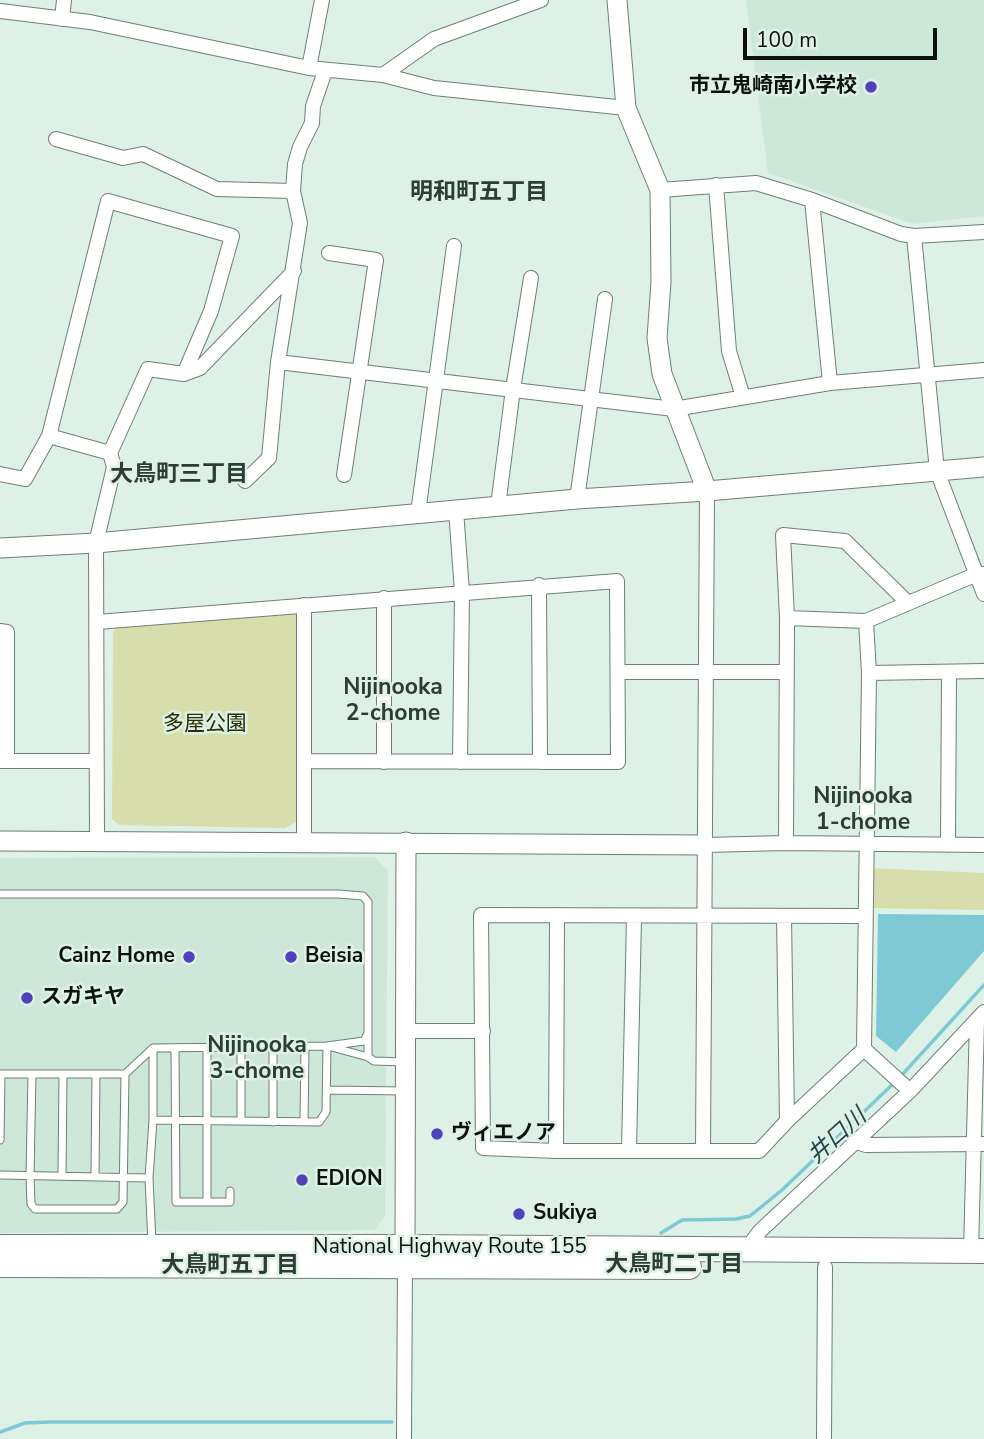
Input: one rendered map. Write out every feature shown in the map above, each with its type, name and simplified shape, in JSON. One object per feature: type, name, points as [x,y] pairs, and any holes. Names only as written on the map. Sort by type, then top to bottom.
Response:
[{"type":"highway","name":"National Highway Route 155","points":[[0,1247],[152,1248],[825,1267],[980,1256]]},
{"type":"highway","name":"National Highway Route 155","points":[[0,1265],[746,1250],[980,1256]]},
{"type":"street","points":[[62,19],[64,0]]},
{"type":"street","points":[[309,68],[322,0]]},
{"type":"street","points":[[383,75],[434,39],[541,0]]},
{"type":"street","points":[[617,0],[626,108],[660,190],[661,282],[657,338],[662,374],[707,491],[703,1151]]},
{"type":"street","points":[[0,11],[90,22],[309,68],[383,75],[434,88],[626,108]]},
{"type":"street","points":[[245,481],[269,458],[278,362],[294,271],[299,223],[293,191],[295,164],[312,123],[313,106],[325,71]]},
{"type":"street","points":[[56,139],[123,158],[143,154],[218,189],[293,191]]},
{"type":"street","points":[[660,190],[756,183],[812,200],[901,234],[914,236],[984,232]]},
{"type":"street","points":[[716,185],[729,351],[743,397]]},
{"type":"street","points":[[812,200],[830,383]]},
{"type":"street","points":[[0,474],[25,478],[49,436],[108,201],[232,236],[211,311],[184,374]]},
{"type":"street","points":[[914,236],[937,471],[980,574],[984,594]]},
{"type":"street","points":[[418,513],[454,246]]},
{"type":"street","points":[[329,253],[376,260],[344,475]]},
{"type":"street","points":[[97,841],[96,543],[114,467],[110,453],[148,369],[184,374],[200,368],[294,271]]},
{"type":"street","points":[[498,506],[531,278]]},
{"type":"street","points":[[577,499],[606,299]]},
{"type":"street","points":[[278,362],[674,409],[830,383],[984,370]]},
{"type":"street","points":[[49,436],[110,453]]},
{"type":"street","points":[[0,548],[96,543],[577,499],[707,491],[984,467]]},
{"type":"street","points":[[456,510],[462,592],[460,762]]},
{"type":"street","points":[[786,843],[787,618],[783,535],[845,541],[908,603]]},
{"type":"street","points":[[787,618],[866,621],[980,574]]},
{"type":"street","points":[[97,622],[617,581],[618,762],[305,761]]},
{"type":"street","points":[[540,585],[540,762]]},
{"type":"street","points":[[384,598],[384,762]]},
{"type":"street","points":[[304,605],[304,841]]},
{"type":"street","points":[[865,916],[481,915],[483,1148],[556,1151],[759,1151],[864,1049],[869,673],[866,621]]},
{"type":"street","points":[[0,631],[7,632],[4,761],[96,761]]},
{"type":"street","points":[[869,673],[984,671]]},
{"type":"street","points":[[619,672],[786,672]]},
{"type":"street","points":[[948,845],[949,673]]},
{"type":"street","points":[[0,841],[984,845]]},
{"type":"street","points":[[404,1439],[406,842]]},
{"type":"street","points":[[556,1151],[557,915]]},
{"type":"street","points":[[629,1151],[634,916]]},
{"type":"street","points":[[784,916],[787,1121]]},
{"type":"street","points":[[746,1250],[760,1231],[910,1091],[980,1016]]},
{"type":"street","points":[[980,1016],[980,1256]]},
{"type":"street","points":[[406,1031],[483,1031]]},
{"type":"street","points":[[864,1049],[910,1091]]},
{"type":"street","points":[[857,1142],[866,1146],[979,1144]]},
{"type":"street","points":[[824,1439],[825,1267]]},
{"type":"lane","points":[[0,894],[363,896],[368,902],[369,1057]]},
{"type":"lane","points":[[0,1140],[0,1074],[125,1073],[153,1048],[327,1046],[364,1041],[369,1031]]},
{"type":"lane","points":[[273,1046],[273,1122]]},
{"type":"lane","points":[[304,1122],[305,1046]]},
{"type":"lane","points":[[327,1046],[369,1057],[374,1061],[406,1062]]},
{"type":"lane","points":[[153,1120],[319,1122],[326,1112],[327,1046]]},
{"type":"lane","points":[[241,1047],[242,1121]]},
{"type":"lane","points":[[152,1248],[149,1178],[153,1120],[153,1048]]},
{"type":"lane","points":[[175,1048],[176,1202],[230,1202],[230,1191]]},
{"type":"lane","points":[[207,1048],[207,1202]]},
{"type":"lane","points":[[95,1176],[96,1073]]},
{"type":"lane","points":[[32,1074],[30,1176],[31,1204],[34,1209],[117,1209],[123,1202],[125,1073]]},
{"type":"lane","points":[[62,1176],[63,1074]]},
{"type":"lane","points":[[328,1090],[406,1091]]},
{"type":"lane","points":[[0,1175],[149,1178]]},
{"type":"shaded area","name":"市立鬼崎南小学校","points":[[746,0],[984,0],[984,216],[913,224],[768,173]]},
{"type":"shaded area","points":[[375,857],[388,871],[385,1215],[375,1230],[0,1233],[0,858]]},
{"type":"green space","name":"多屋公園","points":[[293,611],[297,616],[296,822],[285,828],[119,825],[112,819],[113,631],[117,627]]},
{"type":"green space","points":[[869,868],[984,873],[984,910],[869,908]]},
{"type":"water","points":[[878,914],[984,915],[984,951],[896,1052],[876,1036]]},
{"type":"waterway","name":"井口川","points":[[901,1076],[984,985]]},
{"type":"waterway","name":"井口川","points":[[661,1233],[682,1220],[736,1219],[750,1216],[782,1190],[896,1081]]},
{"type":"waterway","name":"井口川","points":[[0,1432],[25,1423],[50,1422],[392,1422]]},
{"type":"place","name":"市立鬼崎南小学校","points":[[871,87]]},
{"type":"place","name":"Cainz Home","points":[[189,957]]},
{"type":"place","name":"Beisia","points":[[291,957]]},
{"type":"place","name":"スガキヤ","points":[[27,998]]},
{"type":"place","name":"ヴィエノア","points":[[437,1134]]},
{"type":"place","name":"EDION","points":[[302,1180]]},
{"type":"place","name":"Sukiya","points":[[519,1214]]},
{"type":"district","name":"明和町五丁目","points":[[479,193]]},
{"type":"district","name":"大鳥町三丁目","points":[[179,475]]},
{"type":"district","name":"Nijinooka 2-chome","points":[[393,701]]},
{"type":"district","name":"Nijinooka 1-chome","points":[[863,810]]},
{"type":"district","name":"Nijinooka 3-chome","points":[[257,1059]]},
{"type":"district","name":"大鳥町二丁目","points":[[674,1265]]},
{"type":"district","name":"大鳥町五丁目","points":[[230,1266]]}]
